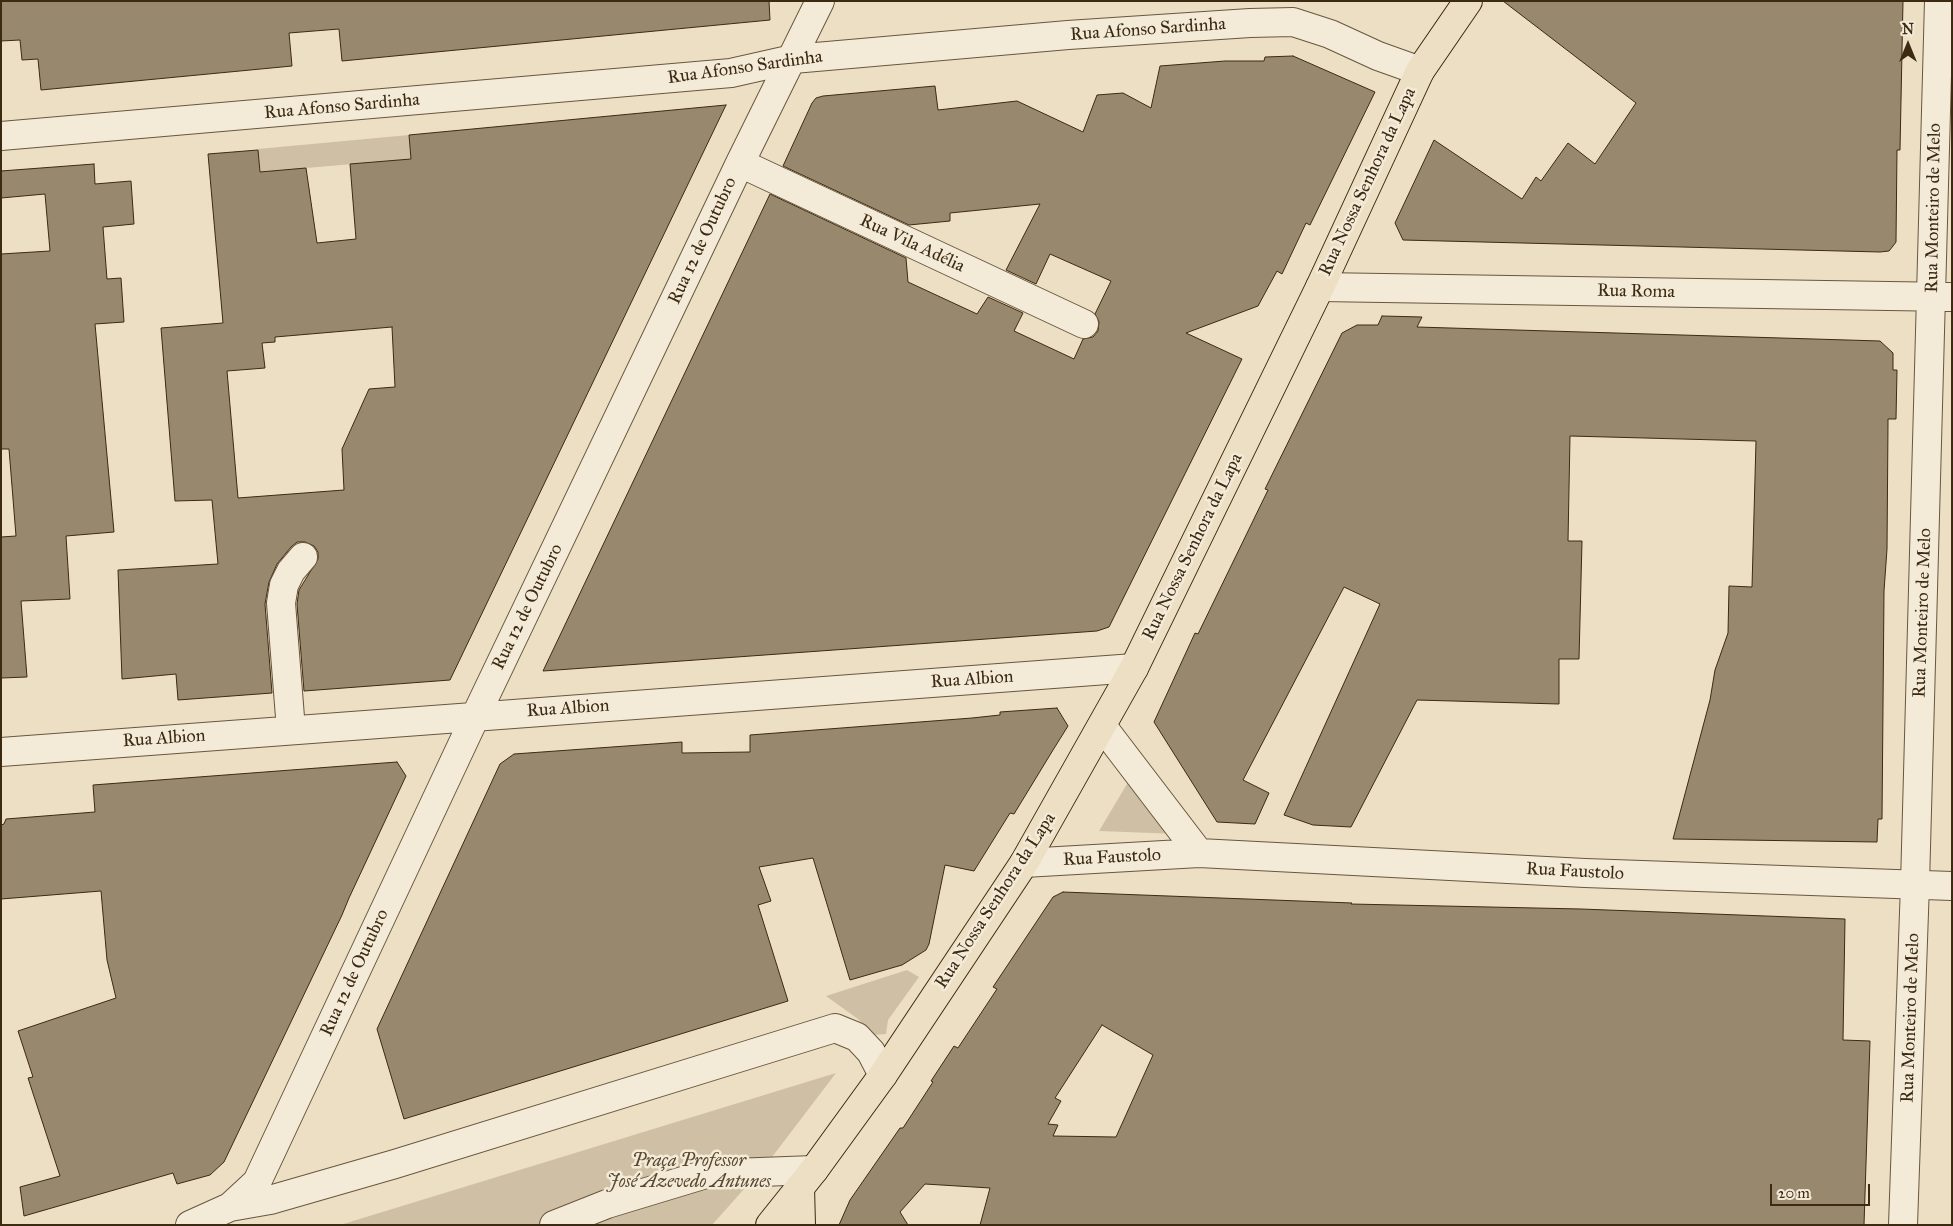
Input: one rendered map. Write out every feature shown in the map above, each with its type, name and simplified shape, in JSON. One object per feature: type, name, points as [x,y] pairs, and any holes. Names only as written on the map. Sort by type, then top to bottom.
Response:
[{"type":"main road","name":"Rua Nossa Senhora da Lapa","points":[[883,1075],[1024,863],[1134,668],[1320,287],[1420,71],[1468,1]]},
{"type":"main road","points":[[770,1225],[883,1075]]},
{"type":"main road","points":[[801,1225],[807,1178]]},
{"type":"street","name":"Rua 12 de Outubro","points":[[230,1207],[257,1182],[476,715],[740,163],[820,1]]},
{"type":"street","name":"Rua Monteiro de Melo","points":[[1903,1225],[1915,884],[1942,297],[1939,1]]},
{"type":"street","name":"Rua Afonso Sardinha","points":[[1,136],[731,73],[793,59],[1068,35],[1250,23],[1292,22],[1330,34],[1378,56],[1420,71]]},
{"type":"street","name":"Rua Vila Adélia","points":[[740,163],[1084,324]]},
{"type":"street","name":"Rua Roma","points":[[1320,287],[1942,297]]},
{"type":"street","points":[[291,730],[281,603],[284,585],[291,571],[303,557]]},
{"type":"street","name":"Rua Albion","points":[[1,752],[476,715],[1134,668]]},
{"type":"street","name":"Rua Faustolo","points":[[1102,726],[1199,854]]},
{"type":"street","name":"Rua Faustolo","points":[[1024,863],[1199,854],[1585,873],[1952,886]]},
{"type":"street","points":[[190,1225],[230,1207],[270,1200],[395,1164],[835,1028],[857,1037],[872,1052],[883,1075]]},
{"type":"street","points":[[554,1225],[608,1204],[706,1174],[807,1178]]},
{"type":"green space","points":[[409,135],[411,159],[260,172],[258,149]]},
{"type":"green space","points":[[1130,779],[1178,834],[1099,831]]},
{"type":"green space","points":[[907,970],[919,977],[888,1020],[886,1034],[873,1035],[858,1019],[826,996]]},
{"type":"green space","name":"Praça Professor José Azevedo Antunes","points":[[836,1073],[769,1161],[712,1225],[340,1225]]},
{"type":"building","points":[[1,1],[769,1],[770,20],[342,61],[339,29],[289,33],[292,66],[41,90],[38,59],[22,60],[20,40],[1,41]]},
{"type":"building","points":[[1503,1],[1903,1],[1900,150],[1897,150],[1896,242],[1889,251],[1880,252],[1403,240],[1395,223],[1434,140],[1522,199],[1536,177],[1541,181],[1568,143],[1595,164],[1636,103]]},
{"type":"building","points":[[1293,56],[1375,92],[1310,225],[1306,223],[1282,274],[1277,271],[1258,306],[1186,333],[1242,359],[1109,627],[1097,631],[543,671],[770,194],[906,258],[908,282],[977,314],[988,297],[1023,313],[1014,331],[1074,359],[1083,339],[1093,337],[1098,331],[1099,322],[1095,314],[1111,281],[1050,254],[1036,284],[1006,270],[1040,204],[950,213],[950,221],[909,225],[783,166],[816,98],[935,86],[938,110],[1017,101],[1083,132],[1097,95],[1123,93],[1151,108],[1160,66],[1225,61],[1264,61],[1265,57]]},
{"type":"building","points":[[726,105],[450,680],[304,691],[297,604],[299,590],[318,559],[318,552],[314,546],[305,542],[297,542],[291,547],[277,564],[269,582],[265,604],[272,693],[178,700],[176,674],[122,679],[118,570],[218,564],[212,500],[175,501],[161,328],[223,323],[208,154],[258,150],[260,172],[306,168],[317,243],[356,239],[350,164],[411,159],[409,135]],"holes":[[[392,327],[395,387],[369,389],[342,449],[344,490],[238,498],[227,371],[265,368],[262,343],[275,342],[275,337]]]},
{"type":"building","points":[[94,164],[95,184],[131,181],[134,224],[103,227],[107,279],[121,278],[124,322],[95,324],[114,532],[66,536],[70,599],[21,601],[27,677],[1,678],[1,537],[16,536],[9,449],[1,449],[1,254],[50,251],[45,194],[1,198],[1,171]]},
{"type":"building","points":[[1382,316],[1422,317],[1417,327],[1880,341],[1893,353],[1893,370],[1897,370],[1896,419],[1888,419],[1882,819],[1878,819],[1877,842],[1673,839],[1710,700],[1715,670],[1728,633],[1729,586],[1752,587],[1756,441],[1570,436],[1568,541],[1582,541],[1579,659],[1559,659],[1559,704],[1417,700],[1351,827],[1313,825],[1284,815],[1380,604],[1344,587],[1243,780],[1269,793],[1255,824],[1217,822],[1154,722],[1195,633],[1198,634],[1268,490],[1265,489],[1342,333],[1357,325],[1378,325]]},
{"type":"building","points":[[1057,708],[1068,726],[1014,814],[1010,813],[974,871],[945,865],[929,944],[926,950],[902,965],[850,980],[813,858],[759,867],[771,901],[758,905],[788,1001],[404,1119],[377,1029],[500,764],[514,754],[682,742],[682,753],[750,752],[750,735],[972,718],[1000,715],[1000,712]]},
{"type":"building","points":[[397,762],[406,776],[224,1162],[210,1175],[177,1184],[173,1173],[24,1216],[20,1187],[60,1176],[28,1078],[33,1077],[18,1031],[116,998],[107,960],[101,891],[1,899],[1,825],[4,824],[6,819],[95,812],[93,785]]},
{"type":"building","points":[[1063,892],[1351,904],[1581,909],[1845,919],[1843,1040],[1870,1041],[1864,1225],[980,1225],[990,1188],[925,1184],[900,1212],[908,1225],[839,1225],[850,1200],[900,1128],[903,1128],[954,1046],[958,1048],[997,989],[993,987],[1053,897]],"holes":[[[1102,1025],[1153,1055],[1116,1137],[1053,1136],[1058,1125],[1048,1124],[1061,1101],[1055,1098]]]}]
